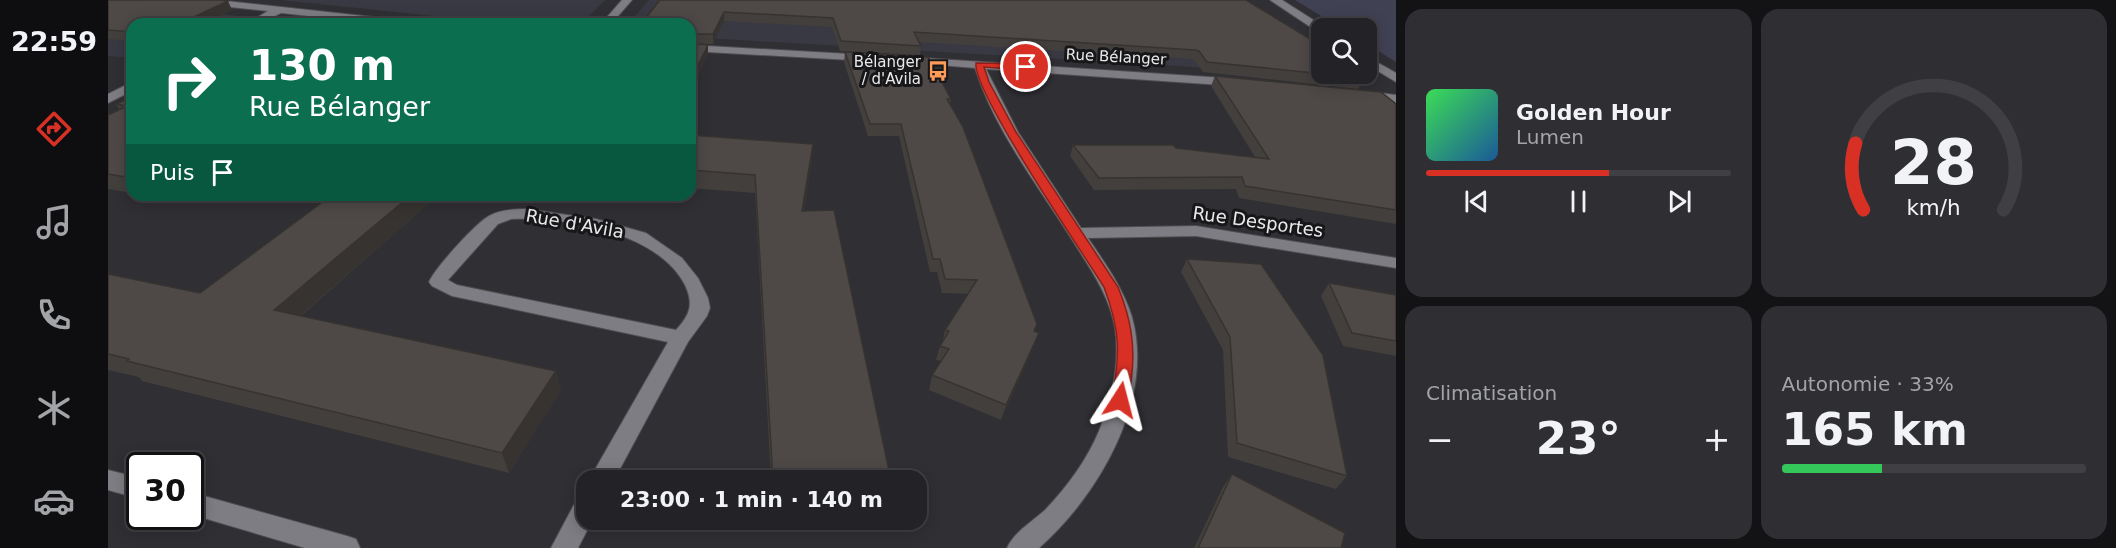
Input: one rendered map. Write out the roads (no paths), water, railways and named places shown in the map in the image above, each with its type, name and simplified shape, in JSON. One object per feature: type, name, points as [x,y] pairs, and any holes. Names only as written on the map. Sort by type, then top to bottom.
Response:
[{"type":"street","points":[[191,0],[354,18]]},
{"type":"street","points":[[611,18],[627,0]]},
{"type":"street","points":[[1275,0],[1311,23]]},
{"type":"street","points":[[264,18],[279,10]]},
{"type":"street","points":[[696,48],[877,59]]},
{"type":"street","name":"Rue Bélanger","points":[[899,60],[1248,83]]},
{"type":"street","points":[[979,64],[985,82],[1011,132],[1111,287],[1122,315],[1126,339],[1126,363],[1120,400],[1108,439],[1088,477],[1059,513],[1020,548]]},
{"type":"street","points":[[1377,66],[1396,78]]},
{"type":"street","points":[[108,99],[126,89]]},
{"type":"street","points":[[1355,94],[1396,99]]},
{"type":"street","name":"Rue d'Avila","points":[[607,470],[680,338],[697,318],[701,305],[698,292],[685,270],[664,251],[640,237],[613,228],[531,214],[502,216],[492,221],[441,275],[438,282],[452,290],[680,338]]},
{"type":"street","name":"Rue Desportes","points":[[1077,233],[1196,231],[1396,263]]},
{"type":"street","points":[[108,480],[126,485]]},
{"type":"street","points":[[204,507],[347,548]]},
{"type":"street","points":[[564,548],[576,526]]},
{"type":"place","name":"Bélanger / d'Avila","points":[[938,71]]}]
